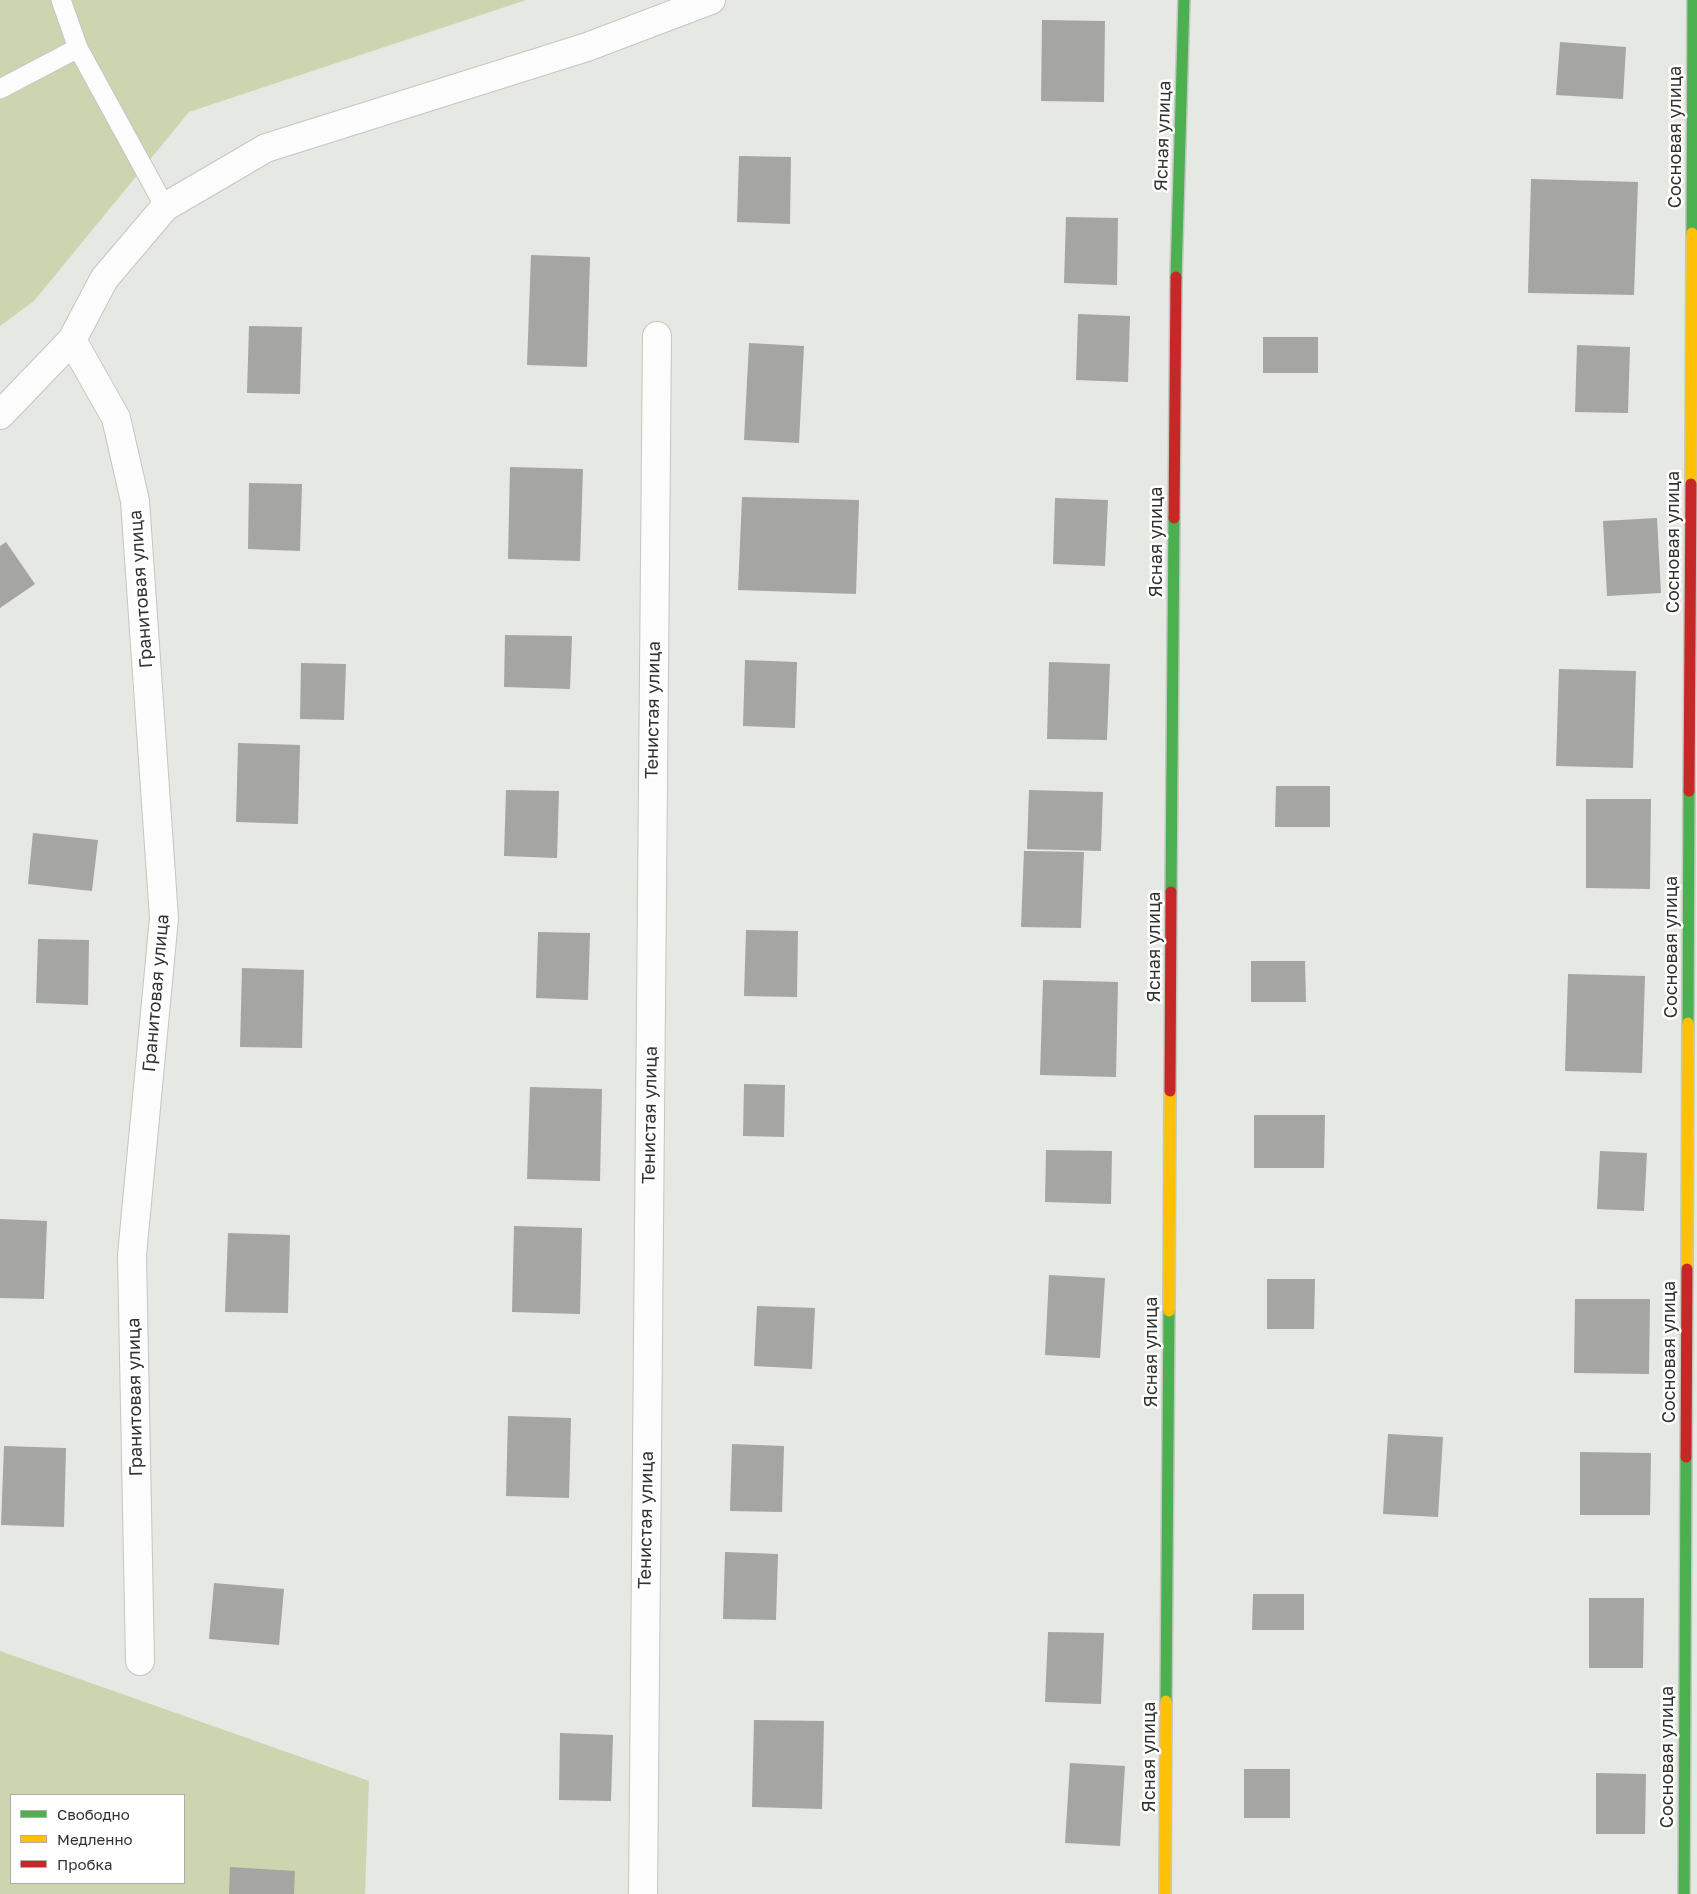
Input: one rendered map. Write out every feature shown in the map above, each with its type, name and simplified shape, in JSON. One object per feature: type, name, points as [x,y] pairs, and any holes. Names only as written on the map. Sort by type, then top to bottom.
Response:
[{"type":"street","name":"Ясная улица","points":[[1165,1894],[1175,310],[1184,0]]},
{"type":"street","name":"Сосновая улица","points":[[1684,1894],[1693,0]]},
{"type":"street","points":[[0,415],[72,340],[104,279],[165,207],[266,148],[587,47],[695,3]]},
{"type":"street","name":"Тенистая улица","points":[[643,1894],[656,336]]},
{"type":"street","name":"Гранитовая улица","points":[[72,340],[116,418],[135,501],[164,918],[132,1255],[140,1661]]},
{"type":"lane","points":[[61,0],[78,48],[165,207]]},
{"type":"lane","points":[[0,90],[78,48]]},
{"type":"green space","points":[[0,0],[526,0],[189,112],[34,301],[0,326]]},
{"type":"green space","points":[[0,1651],[369,1781],[365,1894],[0,1894]]},
{"type":"building","points":[[1042,20],[1105,21],[1104,102],[1041,101]]},
{"type":"building","points":[[1560,42],[1626,47],[1623,99],[1556,95]]},
{"type":"building","points":[[739,156],[791,157],[790,224],[737,222]]},
{"type":"building","points":[[1531,179],[1638,182],[1634,295],[1528,293]]},
{"type":"building","points":[[1066,217],[1118,218],[1117,285],[1064,283]]},
{"type":"building","points":[[531,255],[590,257],[587,367],[527,365]]},
{"type":"building","points":[[1078,314],[1130,316],[1128,382],[1076,380]]},
{"type":"building","points":[[249,326],[302,327],[300,394],[247,393]]},
{"type":"building","points":[[1263,337],[1318,337],[1318,373],[1263,373]]},
{"type":"building","points":[[749,343],[804,346],[799,443],[744,440]]},
{"type":"building","points":[[1577,345],[1630,347],[1628,413],[1575,412]]},
{"type":"building","points":[[510,467],[583,469],[580,561],[508,559]]},
{"type":"building","points":[[249,483],[302,484],[300,551],[248,549]]},
{"type":"building","points":[[742,497],[859,500],[856,594],[738,590]]},
{"type":"building","points":[[1055,498],[1108,500],[1105,566],[1053,564]]},
{"type":"building","points":[[1657,518],[1661,593],[1607,596],[1603,521]]},
{"type":"building","points":[[6,542],[35,584],[0,608],[0,546]]},
{"type":"building","points":[[505,635],[572,636],[570,689],[504,687]]},
{"type":"building","points":[[745,660],[797,662],[795,728],[743,726]]},
{"type":"building","points":[[1049,662],[1110,664],[1107,740],[1047,739]]},
{"type":"building","points":[[301,663],[346,664],[344,720],[300,719]]},
{"type":"building","points":[[1559,669],[1636,671],[1633,768],[1556,766]]},
{"type":"building","points":[[238,743],[300,745],[298,824],[236,822]]},
{"type":"building","points":[[1276,786],[1330,786],[1330,827],[1275,827]]},
{"type":"building","points":[[506,790],[559,791],[557,858],[504,856]]},
{"type":"building","points":[[1029,790],[1103,792],[1101,851],[1027,849]]},
{"type":"building","points":[[1586,799],[1651,799],[1650,889],[1586,888]]},
{"type":"building","points":[[33,833],[98,840],[92,891],[28,884]]},
{"type":"building","points":[[1024,851],[1084,852],[1081,928],[1021,927]]},
{"type":"building","points":[[746,930],[798,931],[797,997],[744,996]]},
{"type":"building","points":[[538,932],[590,933],[588,1000],[536,998]]},
{"type":"building","points":[[38,939],[89,940],[88,1005],[36,1003]]},
{"type":"building","points":[[1251,961],[1305,961],[1306,1002],[1251,1002]]},
{"type":"building","points":[[242,968],[304,970],[302,1048],[240,1047]]},
{"type":"building","points":[[1568,974],[1645,976],[1642,1073],[1565,1071]]},
{"type":"building","points":[[1043,980],[1118,982],[1116,1077],[1040,1075]]},
{"type":"building","points":[[744,1084],[785,1085],[784,1137],[743,1136]]},
{"type":"building","points":[[530,1087],[602,1089],[600,1181],[527,1179]]},
{"type":"building","points":[[1254,1115],[1325,1115],[1324,1168],[1254,1168]]},
{"type":"building","points":[[1046,1150],[1112,1151],[1111,1204],[1045,1202]]},
{"type":"building","points":[[1600,1151],[1647,1153],[1644,1211],[1597,1209]]},
{"type":"building","points":[[0,1219],[47,1221],[44,1299],[0,1298]]},
{"type":"building","points":[[514,1226],[582,1228],[580,1314],[512,1312]]},
{"type":"building","points":[[228,1233],[290,1235],[288,1313],[225,1312]]},
{"type":"building","points":[[1049,1275],[1105,1278],[1100,1358],[1045,1355]]},
{"type":"building","points":[[1267,1279],[1315,1279],[1314,1329],[1267,1329]]},
{"type":"building","points":[[1575,1299],[1650,1299],[1649,1374],[1574,1373]]},
{"type":"building","points":[[757,1306],[815,1308],[812,1369],[754,1366]]},
{"type":"building","points":[[508,1416],[571,1418],[569,1498],[506,1496]]},
{"type":"building","points":[[1388,1434],[1443,1437],[1438,1517],[1383,1514]]},
{"type":"building","points":[[732,1444],[784,1446],[782,1512],[730,1511]]},
{"type":"building","points":[[4,1446],[66,1448],[64,1527],[1,1525]]},
{"type":"building","points":[[1580,1452],[1651,1453],[1650,1515],[1580,1515]]},
{"type":"building","points":[[725,1552],[778,1554],[776,1620],[723,1619]]},
{"type":"building","points":[[214,1583],[284,1589],[279,1645],[209,1639]]},
{"type":"building","points":[[1253,1594],[1304,1594],[1304,1630],[1252,1630]]},
{"type":"building","points":[[1589,1598],[1644,1598],[1643,1668],[1589,1668]]},
{"type":"building","points":[[1048,1632],[1104,1633],[1101,1704],[1045,1702]]},
{"type":"building","points":[[754,1720],[824,1721],[822,1809],[752,1807]]},
{"type":"building","points":[[560,1733],[613,1735],[611,1801],[559,1800]]},
{"type":"building","points":[[1070,1763],[1125,1766],[1120,1846],[1065,1843]]},
{"type":"building","points":[[1244,1769],[1290,1769],[1290,1818],[1244,1818]]},
{"type":"building","points":[[1596,1773],[1646,1774],[1645,1834],[1596,1834]]},
{"type":"building","points":[[230,1867],[295,1871],[294,1894],[229,1894]]},
{"type":"traffic: fast","points":[[1176,277],[1184,0]]},
{"type":"traffic: fast","points":[[1692,233],[1693,0]]},
{"type":"traffic: fast","points":[[1171,892],[1174,518]]},
{"type":"traffic: fast","points":[[1688,1023],[1689,791]]},
{"type":"traffic: fast","points":[[1166,1701],[1169,1311]]},
{"type":"traffic: fast","points":[[1684,1894],[1686,1457]]},
{"type":"traffic: slow","points":[[1691,484],[1692,233]]},
{"type":"traffic: slow","points":[[1687,1269],[1688,1023]]},
{"type":"traffic: slow","points":[[1169,1311],[1170,1091]]},
{"type":"traffic: slow","points":[[1165,1894],[1166,1701]]},
{"type":"traffic: jam","points":[[1174,518],[1176,277]]},
{"type":"traffic: jam","points":[[1689,791],[1691,484]]},
{"type":"traffic: jam","points":[[1170,1091],[1171,892]]},
{"type":"traffic: jam","points":[[1686,1457],[1687,1269]]}]
